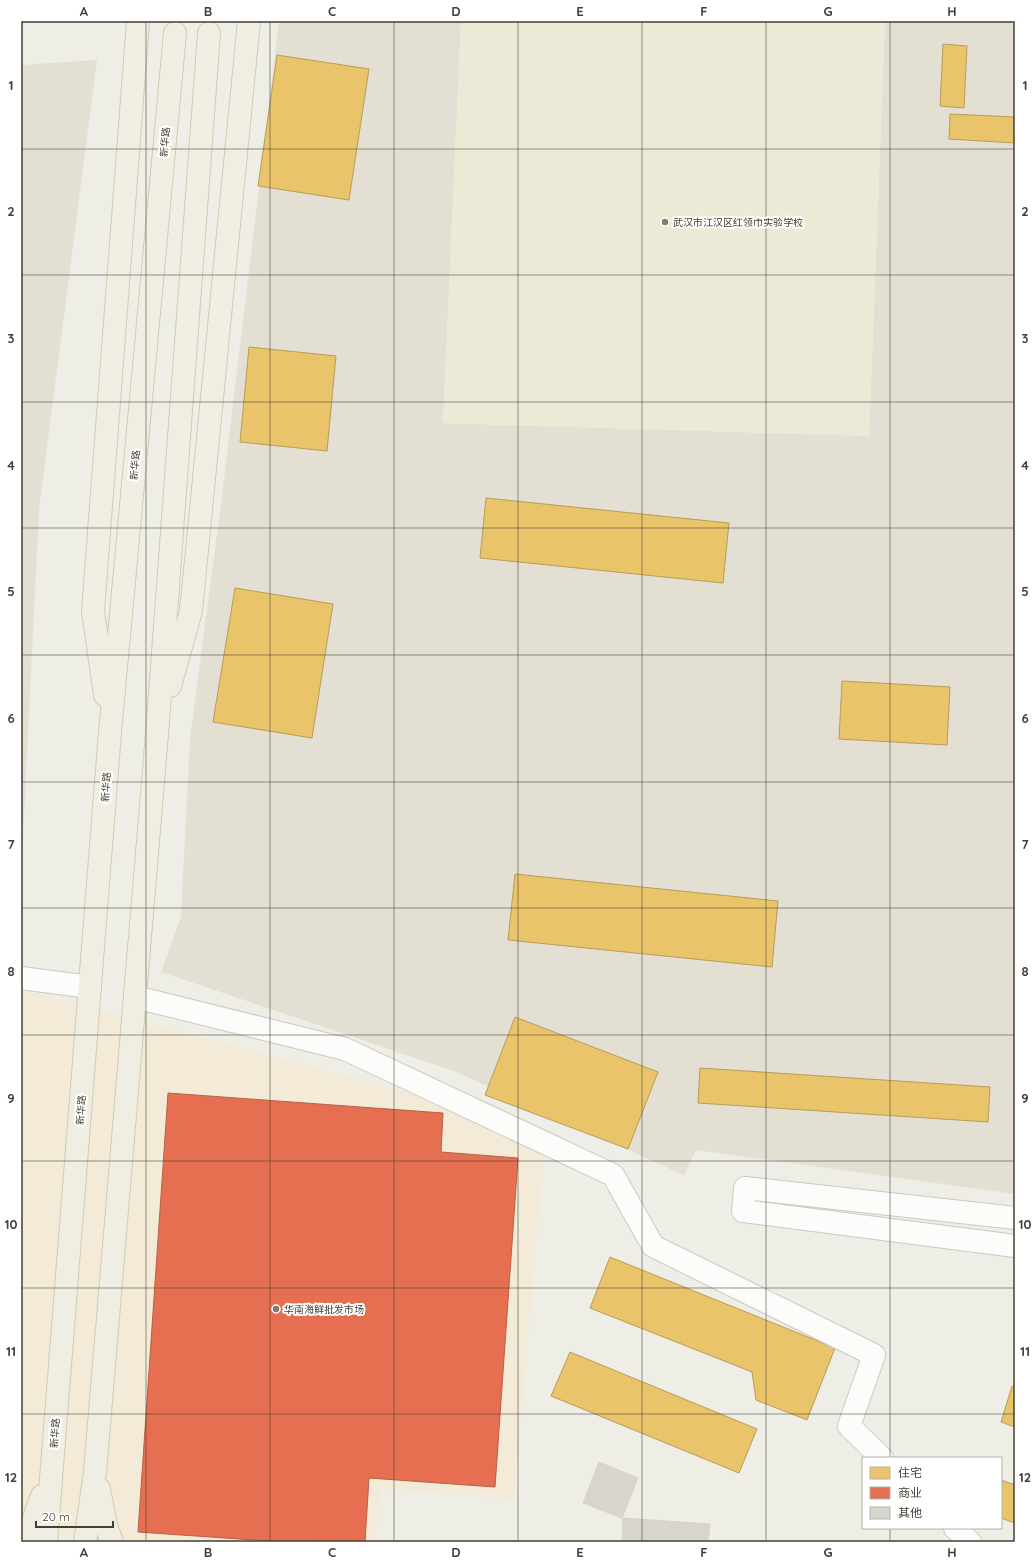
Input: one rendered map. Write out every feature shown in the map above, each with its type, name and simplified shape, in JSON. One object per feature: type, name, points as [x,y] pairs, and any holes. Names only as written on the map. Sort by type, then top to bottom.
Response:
[{"type":"main road","points":[[110,732],[93,611],[138,21]]},
{"type":"main road","points":[[157,734],[191,611],[249,21]]},
{"type":"main road","name":"新华路","points":[[46,1542],[110,732],[175,33]]},
{"type":"main road","points":[[85,1542],[95,1472],[157,734],[209,33]]},
{"type":"main road","points":[[23,1542],[31,1526],[53,1466]]},
{"type":"main road","points":[[95,1472],[106,1526],[112,1542]]},
{"type":"street","points":[[21,978],[90,987]]},
{"type":"street","points":[[135,996],[345,1050],[613,1175],[653,1246],[874,1355],[849,1426],[881,1457]]},
{"type":"street","points":[[1015,1218],[745,1188],[743,1211],[1015,1246]]},
{"type":"street","points":[[956,1529],[970,1542]]},
{"type":"shaded area","points":[[279,21],[461,21],[443,423],[869,436],[885,21],[1015,21],[1015,1194],[696,1150],[684,1175],[454,1071],[161,972],[181,917],[190,739],[222,496]]},
{"type":"shaded area","name":"武汉市江汉区红领巾实验学校","points":[[461,21],[885,21],[869,436],[443,423]]},
{"type":"shaded area","points":[[97,60],[39,509],[21,876],[21,65]]},
{"type":"shaded area","name":"华南海鲜批发市场","points":[[21,992],[37,994],[546,1129],[514,1499],[380,1488],[375,1542],[150,1542],[21,1530]]},
{"type":"building: 住宅","points":[[943,44],[967,46],[964,108],[940,106]]},
{"type":"building: 住宅","points":[[277,55],[369,69],[349,200],[258,186]]},
{"type":"building: 住宅","points":[[950,114],[1015,117],[1015,143],[949,139]]},
{"type":"building: 住宅","points":[[249,347],[336,356],[327,451],[240,442]]},
{"type":"building: 住宅","points":[[486,498],[729,523],[723,583],[480,558]]},
{"type":"building: 住宅","points":[[235,588],[333,604],[312,738],[213,722]]},
{"type":"building: 住宅","points":[[842,681],[950,687],[947,745],[839,739]]},
{"type":"building: 住宅","points":[[515,874],[778,901],[772,967],[508,940]]},
{"type":"building: 住宅","points":[[515,1017],[658,1072],[628,1149],[485,1095]]},
{"type":"building: 住宅","points":[[700,1068],[990,1087],[988,1122],[698,1103]]},
{"type":"building: 住宅","points":[[610,1257],[835,1348],[807,1420],[756,1400],[752,1372],[590,1308]]},
{"type":"building: 住宅","points":[[570,1352],[757,1429],[739,1473],[551,1396]]},
{"type":"building: 住宅","points":[[1012,1386],[1015,1387],[1015,1427],[1001,1422]]},
{"type":"building: 住宅","points":[[1002,1480],[1015,1485],[1015,1523],[1002,1518]]},
{"type":"building: 商业","points":[[168,1093],[443,1113],[441,1152],[518,1158],[495,1487],[369,1478],[365,1542],[283,1542],[138,1532]]},
{"type":"building: 其他","points":[[599,1462],[638,1478],[622,1518],[583,1503]]},
{"type":"building: 其他","points":[[623,1518],[710,1524],[708,1542],[622,1542]]},
{"type":"place","name":"武汉市江汉区红领巾实验学校","points":[[665,222]]},
{"type":"place","name":"华南海鲜批发市场","points":[[276,1309]]}]
